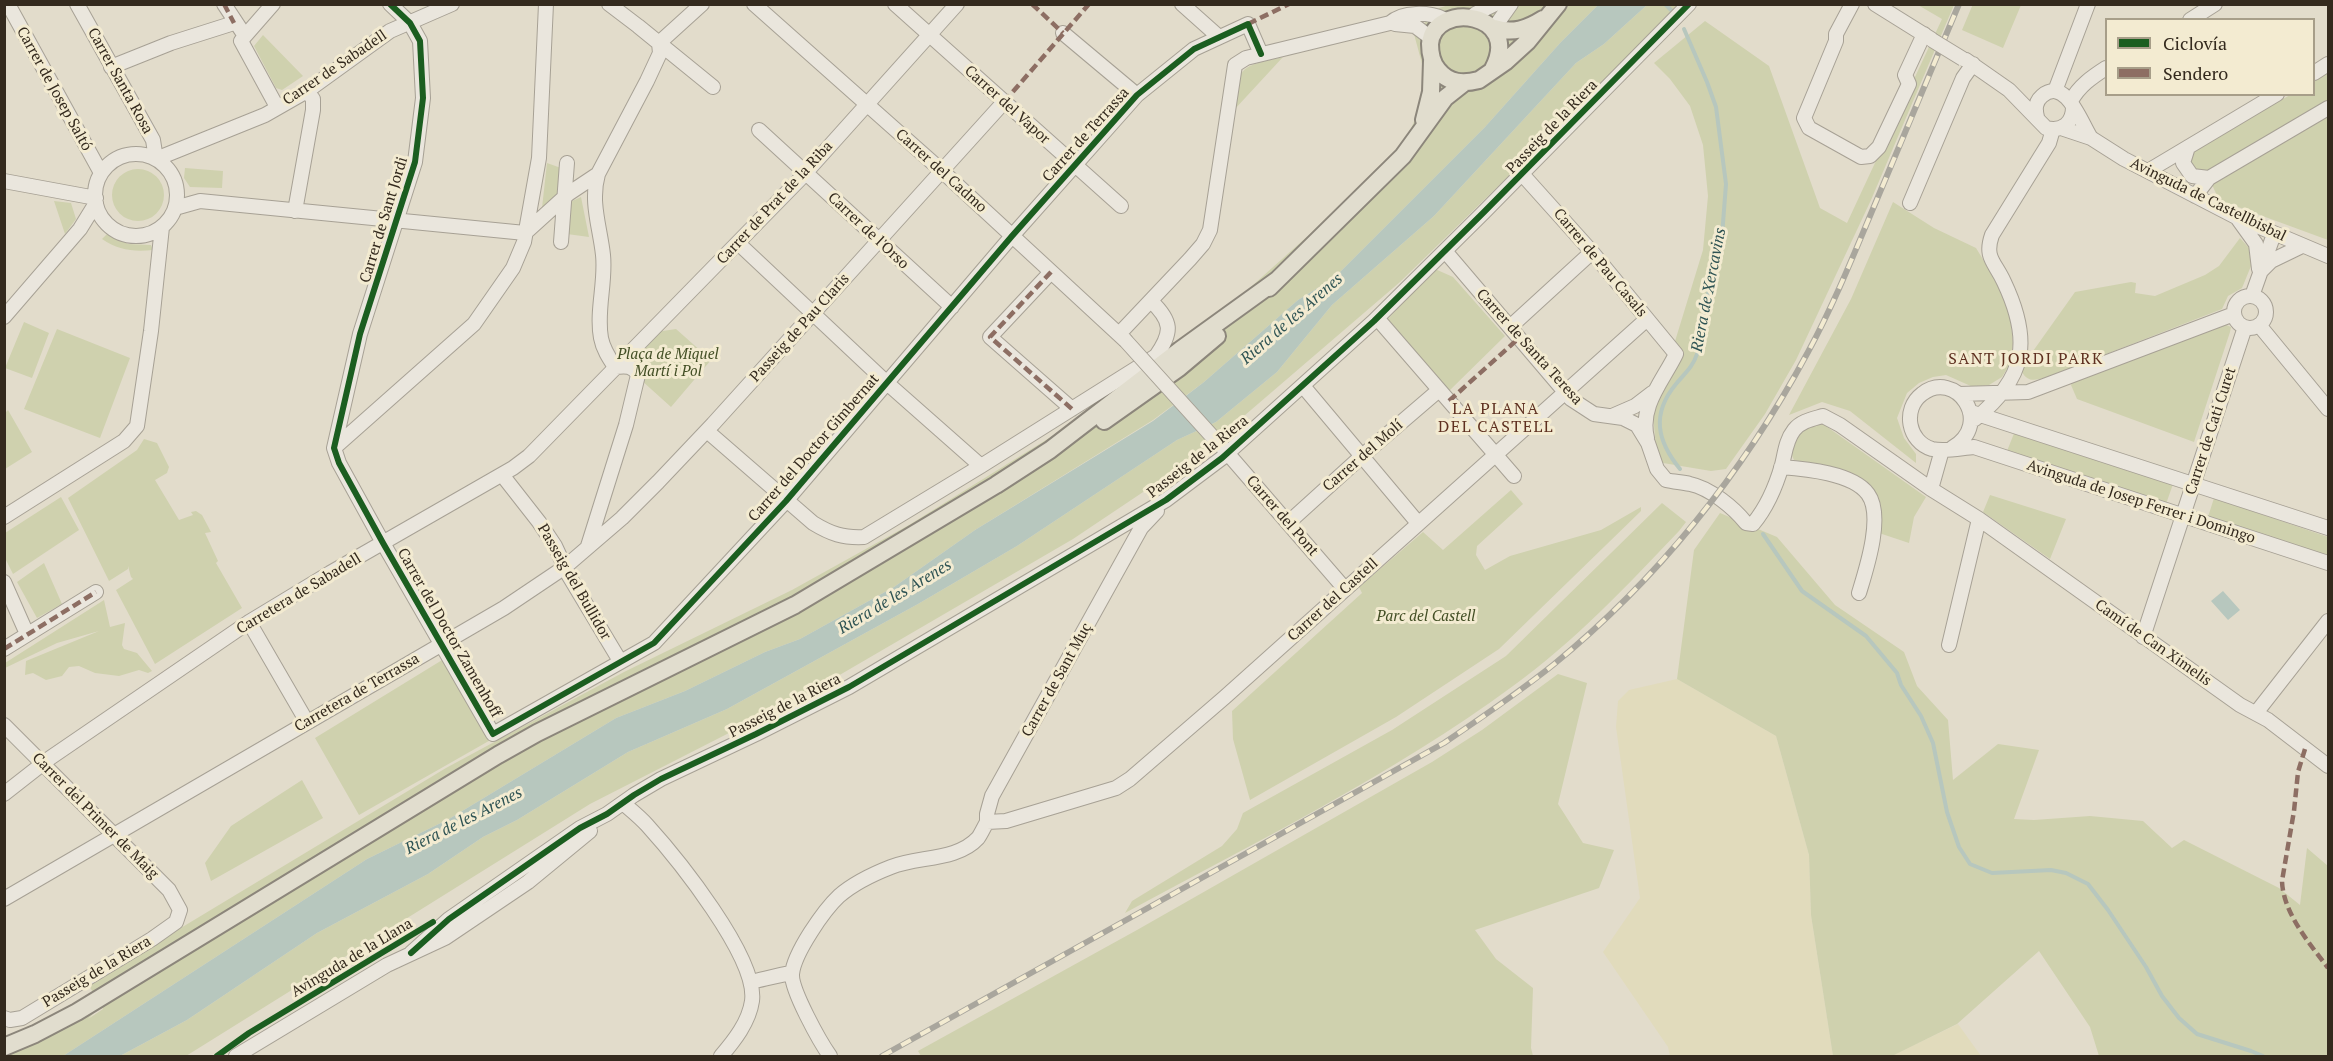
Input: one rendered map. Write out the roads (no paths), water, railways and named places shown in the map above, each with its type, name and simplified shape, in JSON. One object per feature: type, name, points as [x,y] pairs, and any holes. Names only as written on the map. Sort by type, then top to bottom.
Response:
[{"type":"main road","points":[[1494,28],[1523,29],[1552,11]]},
{"type":"main road","points":[[4,1047],[36,1034],[78,1012],[406,810],[537,733],[754,627],[835,583],[1050,450],[1099,425],[1179,369],[1247,310],[1375,186],[1420,135],[1445,98],[1464,83],[1479,80],[1505,62],[1528,41],[1552,11]]},
{"type":"main road","points":[[1464,83],[1445,77],[1437,70],[1430,54],[1431,38],[1436,28],[1444,20],[1458,13],[1475,14],[1494,28],[1499,39],[1500,50],[1493,69]]},
{"type":"main road","points":[[1420,135],[1431,92],[1432,61]]},
{"type":"street","name":"Carrer de Josep Saltó","points":[[8,4],[99,177]]},
{"type":"street","name":"Carrer Santa Rosa","points":[[77,4],[153,140],[156,159]]},
{"type":"street","points":[[224,4],[244,36]]},
{"type":"street","points":[[273,4],[241,41],[277,108]]},
{"type":"street","name":"Carrer de Sant Jordi","points":[[334,448],[360,334],[415,162],[423,98],[420,41],[410,23],[390,4]]},
{"type":"street","name":"Carrer de Sabadell","points":[[156,159],[265,115],[307,91],[390,31],[452,4]]},
{"type":"street","points":[[383,543],[339,463],[334,448],[350,429],[474,324],[513,268],[524,242],[539,159],[546,4]]},
{"type":"street","points":[[609,4],[713,87]]},
{"type":"street","points":[[659,43],[702,4]]},
{"type":"street","name":"Carrer del Cadmo","points":[[754,4],[942,171],[1122,337]]},
{"type":"street","name":"Carrer del Vapor","points":[[895,4],[1121,206]]},
{"type":"street","name":"Carrer de Prat de la Riba","points":[[615,366],[805,173],[957,4]]},
{"type":"street","points":[[1182,4],[1219,37]]},
{"type":"street","points":[[1475,14],[1495,4]]},
{"type":"street","points":[[1494,28],[1511,4]]},
{"type":"street","name":"Passeig de la Riera","points":[[629,798],[662,779],[849,687],[1166,500],[1223,448],[1303,386],[1377,318],[1689,4]]},
{"type":"street","points":[[1852,4],[1836,34],[1836,41],[1804,118],[1809,128],[1861,157],[1870,156],[1879,147],[1909,84],[1905,75],[1928,37]]},
{"type":"street","points":[[1875,4],[1968,61],[2009,90],[2037,117]]},
{"type":"street","points":[[2057,129],[2040,123],[2035,108],[2048,94],[2088,4]]},
{"type":"street","points":[[2193,18],[2216,4]]},
{"type":"street","points":[[1390,23],[1396,18],[1418,14],[1444,20]]},
{"type":"street","points":[[111,67],[171,43],[234,23]]},
{"type":"street","points":[[1122,337],[1203,244],[1210,230],[1235,65],[1246,58],[1390,23],[1415,26],[1431,38]]},
{"type":"street","name":"Carrer de Terrassa","points":[[1012,236],[1137,95],[1194,49],[1248,24],[1261,54]]},
{"type":"street","points":[[1063,33],[1137,95]]},
{"type":"street","points":[[588,548],[628,417],[638,375],[629,366],[615,366],[605,350],[600,334],[603,256],[594,205],[594,187],[598,174],[647,81],[660,52],[659,43]]},
{"type":"street","points":[[1910,203],[1968,61]]},
{"type":"street","points":[[2315,72],[2328,64]]},
{"type":"street","points":[[1931,489],[1947,449],[1965,438],[1974,417],[2003,393],[2014,375],[2021,351],[2020,327],[2003,280],[1991,261],[1988,247],[1992,236],[2057,129],[2071,120],[2072,104],[2076,92],[2105,69]]},
{"type":"street","points":[[2009,90],[2065,94],[2072,104]]},
{"type":"street","points":[[295,211],[313,110],[313,99],[307,91]]},
{"type":"street","points":[[2148,171],[2274,96]]},
{"type":"street","name":"Passeig de Pau Claris","points":[[588,548],[629,511],[707,431],[1004,102]]},
{"type":"street","name":"Avinguda de Castellbisbal","points":[[2072,104],[2091,138]]},
{"type":"street","points":[[2195,196],[2209,178],[2328,108]]},
{"type":"street","name":"Avinguda de Castellbisbal","points":[[2057,129],[2091,138],[2236,217],[2328,256]]},
{"type":"street","name":"Carrer de l'Orso","points":[[759,130],[951,307]]},
{"type":"street","points":[[170,173],[175,160],[186,146]]},
{"type":"street","points":[[2188,147],[2182,163],[2192,176],[2209,178]]},
{"type":"street","points":[[64,191],[85,187],[99,177],[109,165],[126,156],[146,155],[156,159],[170,173],[176,188],[175,208],[162,227],[149,234],[138,236],[121,233],[110,226],[98,206],[99,177]]},
{"type":"street","points":[[561,242],[567,163]]},
{"type":"street","points":[[175,208],[200,201],[525,233],[564,198],[598,174]]},
{"type":"street","name":"Carrer de Pau Casals","points":[[1522,174],[1592,252],[1676,354],[1656,389]]},
{"type":"street","points":[[4,181],[64,191],[98,206]]},
{"type":"street","points":[[176,188],[200,201]]},
{"type":"street","points":[[5,315],[98,206]]},
{"type":"street","points":[[2236,217],[2256,244],[2259,272]]},
{"type":"street","points":[[4,517],[124,441],[137,426],[151,331],[162,227]]},
{"type":"street","points":[[2252,296],[2274,234]]},
{"type":"street","name":"Carrer del Doctor Gimbernat","points":[[620,661],[654,643],[786,501],[1012,236]]},
{"type":"street","points":[[738,243],[887,383],[981,466]]},
{"type":"street","points":[[2259,272],[2271,261],[2302,246]]},
{"type":"street","name":"Carrer de Santa Teresa","points":[[1445,251],[1581,407],[1594,414],[1630,420],[1637,425],[1648,443],[1657,469],[1666,480],[1692,484],[1708,492],[1728,507]]},
{"type":"street","points":[[1510,327],[1592,252]]},
{"type":"street","points":[[1052,272],[990,337],[1072,409]]},
{"type":"street","points":[[2252,326],[2265,318],[2265,308],[2260,300],[2252,296],[2238,301],[2234,314],[2238,322],[2252,326],[2328,409]]},
{"type":"street","points":[[707,431],[786,501],[831,535],[848,538],[864,537],[1156,356],[1167,340],[1168,323],[1162,312],[1151,301]]},
{"type":"street","points":[[1959,394],[2028,392],[2234,314]]},
{"type":"street","points":[[1377,318],[1514,476]]},
{"type":"street","name":"Carrer del Castell","points":[[987,822],[1006,821],[1123,784],[1225,697],[1647,319]]},
{"type":"street","name":"Carrer de Cati Curet","points":[[2143,637],[2193,485],[2252,326]]},
{"type":"street","name":"Carrer del Pont","points":[[1122,337],[1346,589]]},
{"type":"street","name":"Carretera de Sabadell","points":[[4,794],[43,764],[249,622],[503,476],[529,456],[615,366]]},
{"type":"street","points":[[2014,375],[2018,386],[2028,392]]},
{"type":"street","points":[[1303,386],[1418,523]]},
{"type":"street","points":[[1608,417],[1635,406],[1656,389]]},
{"type":"street","points":[[1648,443],[1645,432],[1646,417],[1648,406],[1656,389]]},
{"type":"street","points":[[1947,449],[1923,445],[1911,429],[1911,409],[1915,400],[1931,389],[1951,389],[1959,394],[1965,399],[1974,417],[2328,528]]},
{"type":"street","name":"Carrer del Molí","points":[[1288,523],[1439,390]]},
{"type":"street","points":[[340,414],[342,424],[350,429]]},
{"type":"street","name":"Camí de Can Ximelis","points":[[1728,507],[1746,523],[1753,524],[1765,509],[1782,467],[1789,438],[1796,428],[1808,420],[1823,416],[1840,425],[1931,489],[1979,519],[2328,766]]},
{"type":"street","name":"Avinguda de Josep Ferrer i Domingo","points":[[1947,449],[1974,447],[2328,563]]},
{"type":"street","points":[[1782,467],[1840,477],[1860,487],[1870,496],[1874,512],[1871,550],[1859,593]]},
{"type":"street","name":"Passeig del Bullidor","points":[[503,476],[555,546],[620,661]]},
{"type":"street","name":"Carrer de Sant Muç","points":[[987,822],[992,796],[1141,528],[1166,500]]},
{"type":"street","points":[[1949,645],[1979,519]]},
{"type":"street","points":[[1113,531],[1124,528],[1131,532],[1134,541]]},
{"type":"street","name":"Carrer del Doctor Zamenhoff","points":[[383,543],[493,734],[620,661]]},
{"type":"street","name":"Carretera de Terrassa","points":[[4,899],[504,608],[565,567],[588,548]]},
{"type":"street","points":[[4,582],[27,634]]},
{"type":"street","points":[[4,649],[96,592]]},
{"type":"street","points":[[2256,713],[2328,621]]},
{"type":"street","points":[[249,622],[307,722]]},
{"type":"street","name":"Carrer del Primer de Maig","points":[[4,725],[168,890],[180,910]]},
{"type":"street","points":[[629,798],[640,808],[648,826],[730,934],[740,952],[751,982],[752,1000],[744,1024],[721,1056]]},
{"type":"street","name":"Avinguda de la Llana","points":[[236,1056],[411,953],[449,919],[580,828],[607,814],[629,798]]},
{"type":"street","points":[[830,1056],[797,993],[792,973],[803,943],[838,897],[858,882],[894,866],[944,855],[966,847],[977,838],[987,822]]},
{"type":"street","name":"Passeig de la Riera","points":[[4,1018],[10,1020],[22,1018],[152,939],[176,922],[180,910]]},
{"type":"street","points":[[751,982],[792,973]]},
{"type":"water","name":"Riera de les Arenes","points":[[1598,5],[1647,5],[1604,44],[1576,63],[1434,216],[1332,305],[1277,372],[1216,422],[1177,440],[1017,546],[918,604],[727,709],[628,752],[517,820],[483,837],[428,874],[317,933],[187,1020],[120,1056],[63,1056],[367,859],[449,819],[616,718],[685,691],[765,652],[800,639],[894,587],[975,530],[1153,421],[1204,382],[1298,300],[1334,278],[1485,127],[1561,42]]},
{"type":"water","points":[[2223,591],[2240,610],[2228,620],[2211,601]]},
{"type":"waterway","name":"Riera de Xercavins","points":[[1665,4],[1671,10]]},
{"type":"waterway","name":"Riera de Xercavins","points":[[1680,469],[1672,459],[1662,438],[1660,417],[1668,395],[1691,367],[1697,354],[1713,267],[1722,236],[1726,184],[1716,107],[1684,29]]},
{"type":"waterway","points":[[1763,534],[1802,591],[1866,636],[1897,673],[1901,685],[1921,716],[1933,743],[1947,812],[1959,847],[1970,864],[1992,873],[2051,870],[2066,873],[2088,884],[2108,910],[2146,967],[2162,996],[2179,1018],[2197,1034],[2263,1056]]},
{"type":"railway","points":[[882,1056],[1444,743],[1553,665],[1628,597],[1663,560],[1727,481],[1756,439],[1808,352],[1843,279],[1959,4]]},
{"type":"district","name":"SANT JORDI PARK","points":[[2026,359]]},
{"type":"district","name":"LA PLANA DEL CASTELL","points":[[1496,418]]},
{"type":"park label","name":"Plaça de Miquel Martí i Pol","points":[[668,364]]},
{"type":"park label","name":"Parc del Castell","points":[[1426,617]]}]
